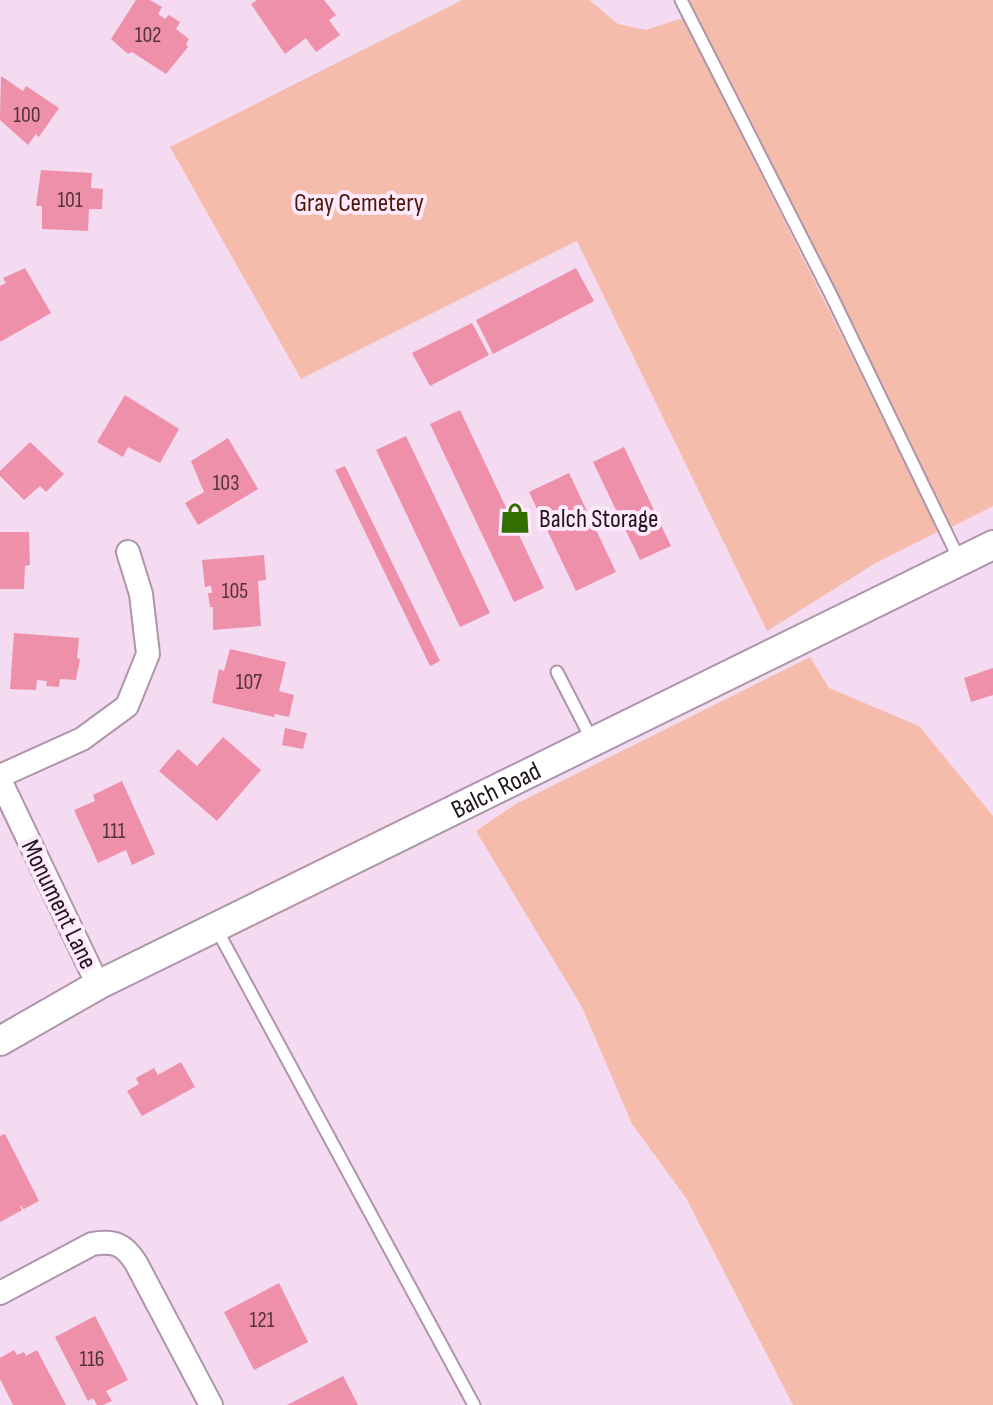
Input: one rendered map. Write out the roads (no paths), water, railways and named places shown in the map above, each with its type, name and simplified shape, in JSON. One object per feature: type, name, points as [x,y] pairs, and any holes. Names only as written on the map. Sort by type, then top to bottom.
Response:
[{"type":"street","name":"Balch Road","points":[[0,1041],[98,985],[993,545]]},
{"type":"street","points":[[0,778],[82,739],[127,706],[148,654],[141,594],[128,552]]},
{"type":"street","name":"Monument Lane","points":[[0,778],[98,985]]},
{"type":"street","points":[[0,1293],[92,1244],[106,1241],[120,1244],[136,1263],[211,1405]]},
{"type":"lane","points":[[681,0],[830,293],[960,561]]},
{"type":"lane","points":[[557,672],[593,743]]},
{"type":"lane","points":[[216,928],[474,1405]]},
{"type":"place","name":"Balch Storage","points":[[515,518]]},
{"type":"park label","name":"Gray Cemetery","points":[[359,202]]}]
